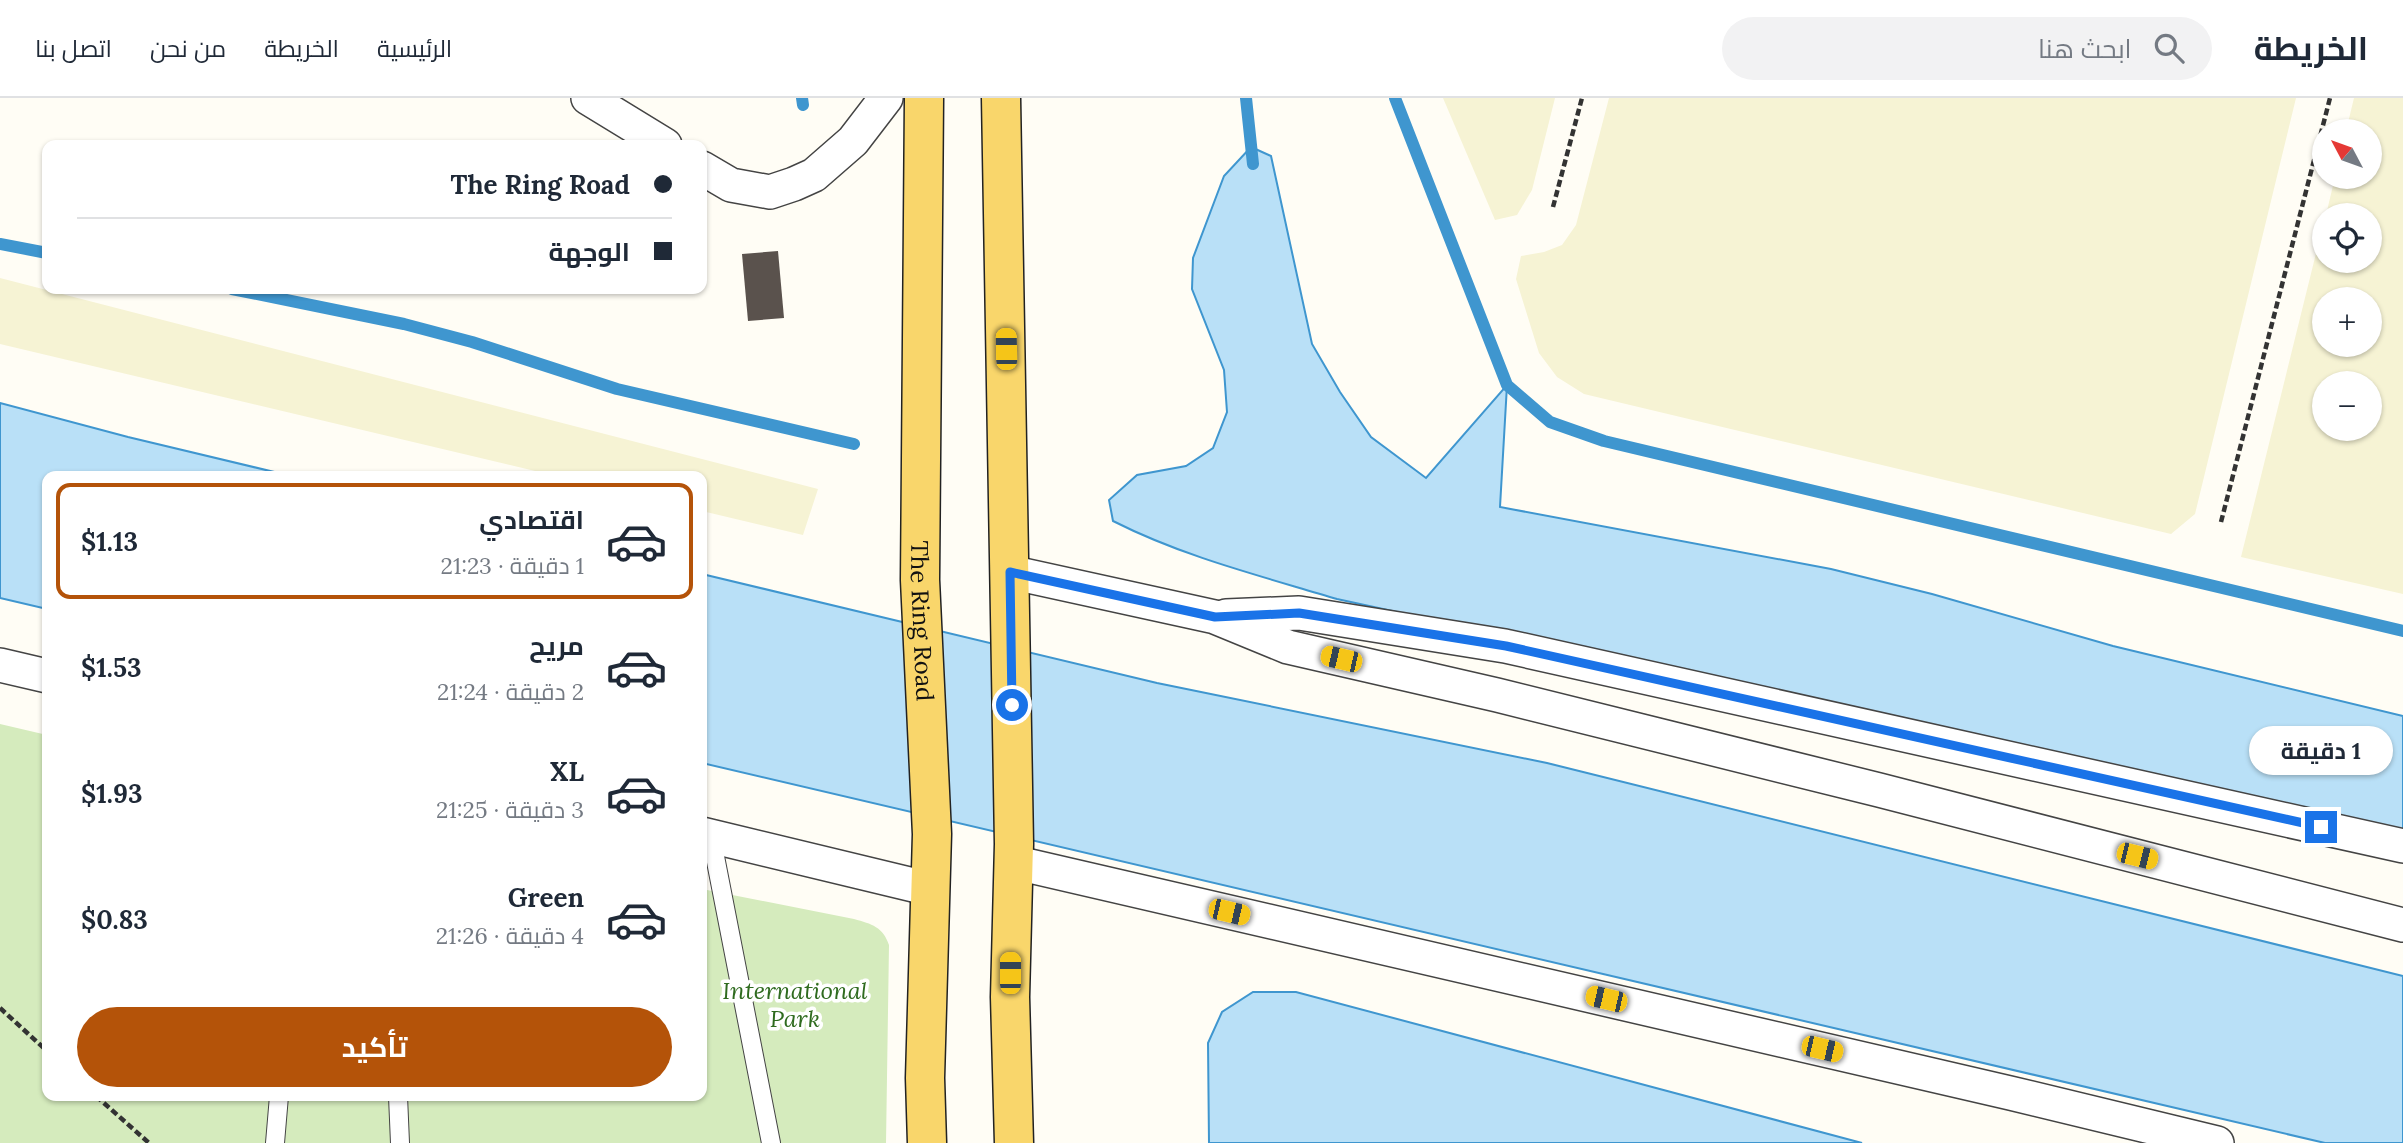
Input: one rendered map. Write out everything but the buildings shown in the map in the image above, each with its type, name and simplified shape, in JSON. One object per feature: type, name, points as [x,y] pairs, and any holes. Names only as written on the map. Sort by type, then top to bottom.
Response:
[{"type":"main road","name":"The Ring Road","points":[[924,98],[920,580],[932,834],[925,1078],[927,1143]]},
{"type":"main road","points":[[1001,98],[1014,853],[1010,997],[1014,1143]]},
{"type":"street","points":[[588,98],[657,140]]},
{"type":"street","points":[[707,171],[731,185],[771,192],[794,184],[814,175],[853,141],[886,98]]},
{"type":"street","points":[[1010,583],[1215,617],[1299,613],[1506,646],[2403,846]]},
{"type":"street","points":[[1215,617],[1288,646],[1879,790],[2403,925]]},
{"type":"street","points":[[0,665],[42,675]]},
{"type":"street","points":[[707,835],[930,889]]},
{"type":"street","points":[[1014,853],[2217,1143]]},
{"type":"lane","points":[[707,840],[771,1143]]},
{"type":"lane","points":[[275,1143],[279,1101]]},
{"type":"lane","points":[[398,1101],[400,1143]]},
{"type":"path","points":[[1553,207],[1582,98]]},
{"type":"path","points":[[2221,522],[2330,98]]},
{"type":"path","points":[[0,1009],[42,1047]]},
{"type":"path","points":[[102,1101],[149,1143]]},
{"type":"shaded area","points":[[1443,98],[1555,98],[1532,190],[1517,215],[1495,220]]},
{"type":"shaded area","points":[[1609,98],[2296,98],[2195,514],[2171,534],[1584,394],[1557,377],[1539,353],[1516,279],[1521,256],[1562,245],[1576,225]]},
{"type":"shaded area","points":[[2354,98],[2403,98],[2403,594],[2241,557],[2312,270],[2312,273],[2382,273],[2382,203],[2329,203],[2332,189],[2382,189],[2382,119],[2349,119]]},
{"type":"shaded area","points":[[0,278],[42,289],[42,294],[62,294],[818,489],[803,535],[707,512],[707,471],[535,471],[0,344]]},
{"type":"green space","name":"International Park","points":[[0,724],[42,734],[42,1101],[707,1101],[707,890],[854,919],[880,930],[889,945],[886,1143],[0,1143]]},
{"type":"water","points":[[1251,147],[1271,156],[1312,344],[1371,437],[1426,478],[1507,385],[1500,507],[1831,569],[1932,594],[2113,646],[2403,716],[2403,830],[1337,599],[1195,555],[1113,521],[1109,500],[1137,475],[1186,466],[1213,448],[1227,412],[1224,370],[1192,289],[1193,258],[1224,176]]},
{"type":"water","points":[[0,403],[270,471],[42,471],[42,608],[0,598]]},
{"type":"water","points":[[707,575],[1157,683],[1547,763],[2403,976],[2403,1143],[2325,1143],[707,764]]},
{"type":"water","points":[[1253,992],[1296,992],[1862,1143],[1209,1143],[1208,1043],[1222,1012]]},
{"type":"waterway","points":[[802,98],[803,105]]},
{"type":"waterway","points":[[1246,98],[1253,164]]},
{"type":"waterway","points":[[1395,98],[1507,385],[1550,422],[1604,441],[2403,631]]},
{"type":"waterway","points":[[0,244],[42,252]]},
{"type":"waterway","points":[[257,294],[404,324],[472,342],[617,389],[854,444]]},
{"type":"route","points":[[1012,705],[1010,572],[1215,617],[1299,613],[1506,646],[2321,827]]}]
